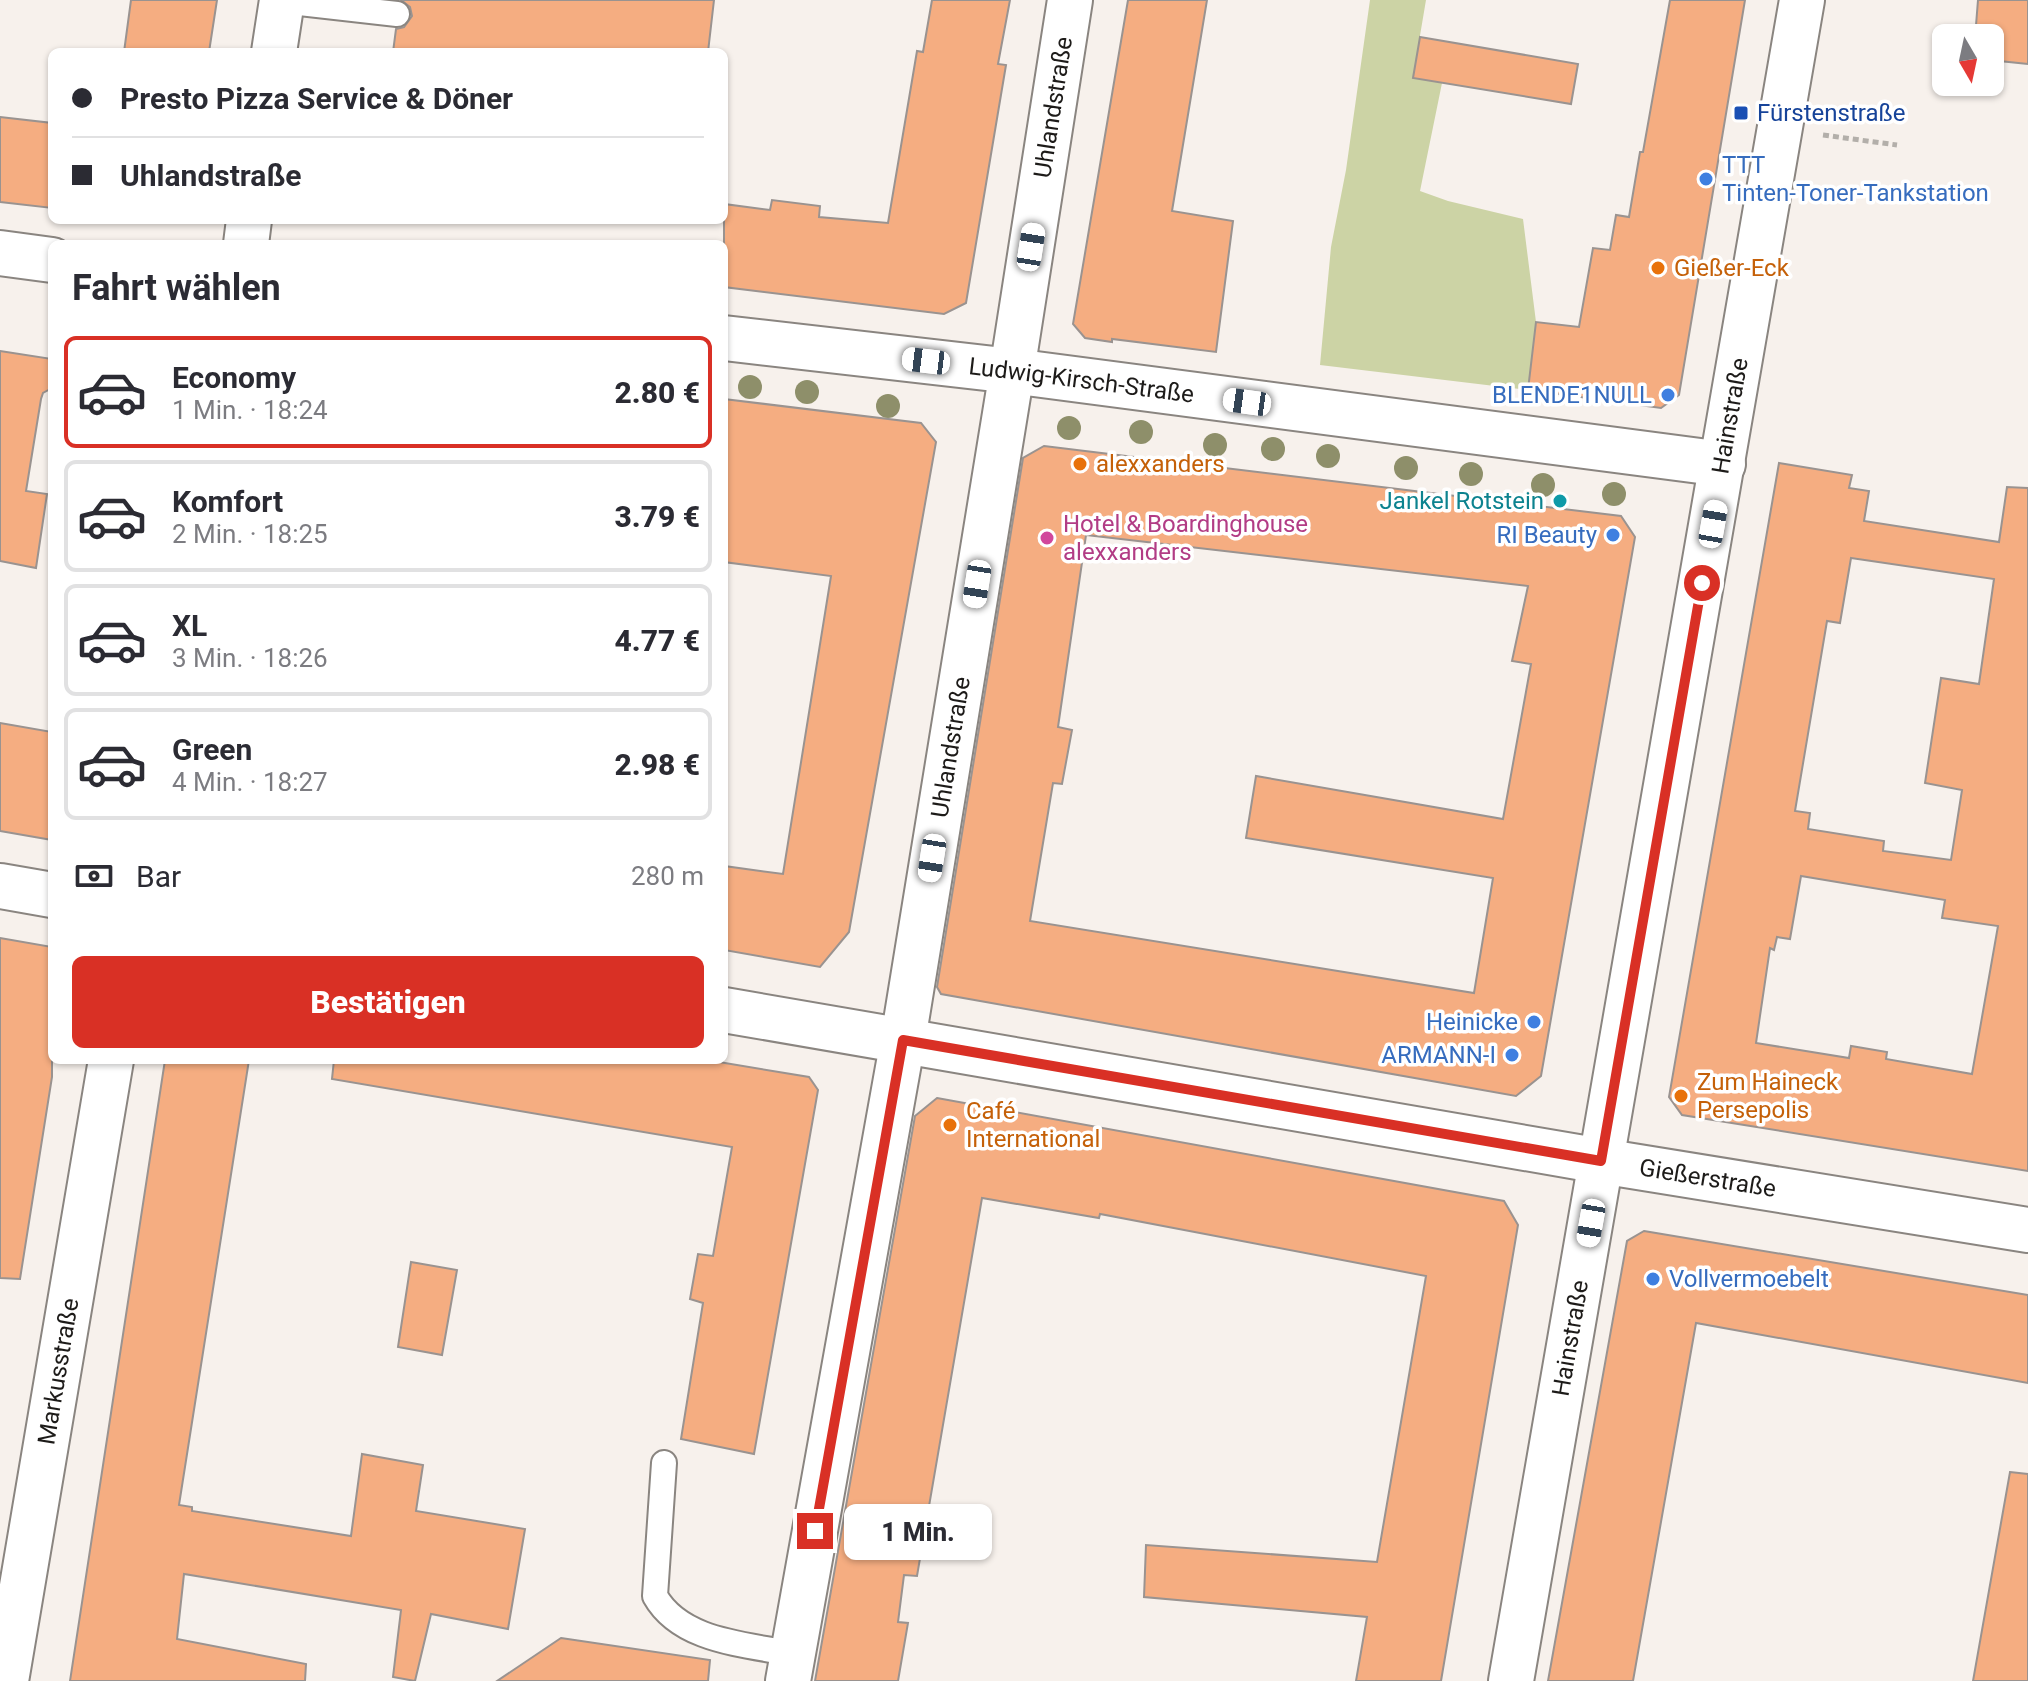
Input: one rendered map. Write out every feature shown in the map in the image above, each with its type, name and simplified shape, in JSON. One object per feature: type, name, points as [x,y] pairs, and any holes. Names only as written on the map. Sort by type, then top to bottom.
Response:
[{"type":"street","points":[[275,48],[282,0]]},
{"type":"street","name":"Uhlandstraße","points":[[791,1667],[903,1040],[1070,0]]},
{"type":"street","name":"Hainstraße","points":[[1511,1681],[1802,0]]},
{"type":"street","points":[[0,253],[48,259]]},
{"type":"street","name":"Ludwig-Kirsch-Straße","points":[[728,338],[1012,371],[1723,464]]},
{"type":"street","points":[[0,886],[48,894]]},
{"type":"street","name":"Gießerstraße","points":[[728,1011],[1601,1161],[2028,1230]]},
{"type":"street","name":"Markusstraße","points":[[6,1681],[110,1064]]},
{"type":"lane","points":[[282,0],[397,14]]},
{"type":"lane","points":[[664,1463],[655,1596],[664,1611],[698,1633],[791,1667]]},
{"type":"path","points":[[1841,137],[1897,145]]},
{"type":"green space","points":[[1370,0],[1426,0],[1413,77],[1442,83],[1420,191],[1523,219],[1536,322],[1528,390],[1320,365],[1331,247],[1346,170]]},
{"type":"building","points":[[131,0],[217,0],[210,48],[125,48]]},
{"type":"building","points":[[401,0],[714,0],[708,48],[394,48],[396,29],[404,27],[412,16],[410,7]]},
{"type":"building","points":[[932,0],[1010,0],[998,64],[1006,65],[966,303],[944,314],[728,287],[728,240],[724,240],[724,224],[728,224],[728,205],[770,210],[772,200],[820,206],[819,217],[888,223],[917,51],[923,52]]},
{"type":"building","points":[[1128,0],[1207,0],[1172,211],[1233,221],[1216,352],[1085,338],[1073,324]]},
{"type":"building","points":[[1670,0],[1745,0],[1679,395],[1661,408],[1528,390],[1536,322],[1579,327],[1593,248],[1610,250],[1616,215],[1629,217]]},
{"type":"building","points":[[1978,0],[2028,0],[2028,64],[2004,61],[2004,24],[1976,24]]},
{"type":"building","points":[[1420,37],[1578,64],[1571,104],[1413,78]]},
{"type":"building","points":[[0,117],[48,123],[48,208],[0,202]]},
{"type":"building","points":[[0,351],[48,358],[48,390],[41,399],[26,491],[47,494],[36,568],[0,561]]},
{"type":"building","points":[[728,399],[921,423],[936,442],[849,932],[820,967],[728,951],[728,867],[783,874],[831,576],[728,563]]},
{"type":"building","points":[[1044,446],[1621,516],[1635,537],[1541,1076],[1516,1096],[941,994],[937,987],[1023,458]],"holes":[[[1086,535],[1528,586],[1512,661],[1531,664],[1503,819],[1256,776],[1246,838],[1493,878],[1474,993],[1030,921],[1053,783],[1062,784],[1072,730],[1058,727]]]},
{"type":"building","points":[[1779,463],[1852,475],[1849,488],[1869,491],[1864,521],[1999,542],[2007,487],[2028,488],[2028,1171],[1682,1115],[1669,1097]],"holes":[[[1851,558],[1994,579],[1979,684],[1941,678],[1925,783],[1962,790],[1951,860],[1883,851],[1884,841],[1808,829],[1810,813],[1795,811],[1827,621],[1840,623]],[[1801,876],[1945,900],[1942,918],[1998,926],[1972,1074],[1886,1059],[1887,1052],[1851,1046],[1849,1058],[1756,1043],[1770,948],[1774,950],[1777,937],[1790,939]]]},
{"type":"building","points":[[0,723],[48,731],[48,839],[0,831]]},
{"type":"building","points":[[0,938],[48,946],[48,1064],[52,1064],[52,1077],[20,1279],[0,1278]]},
{"type":"building","points":[[164,1064],[248,1064],[179,1505],[192,1507],[192,1511],[351,1536],[362,1454],[423,1465],[416,1511],[525,1529],[508,1629],[431,1614],[415,1681],[393,1677],[401,1610],[184,1574],[177,1639],[306,1664],[305,1681],[70,1681]]},
{"type":"building","points":[[334,1064],[728,1064],[809,1077],[818,1090],[754,1454],[681,1439],[703,1303],[690,1299],[698,1254],[713,1256],[732,1147],[332,1079]]},
{"type":"building","points":[[937,1098],[1504,1201],[1518,1225],[1441,1681],[1356,1681],[1367,1617],[1144,1597],[1146,1545],[1377,1562],[1426,1276],[1100,1214],[1099,1218],[982,1198],[917,1576],[904,1575],[898,1622],[908,1623],[898,1681],[815,1681],[915,1116]]},
{"type":"building","points":[[1644,1231],[2028,1295],[2028,1383],[1696,1323],[1633,1681],[1548,1681],[1627,1241]]},
{"type":"building","points":[[411,1262],[457,1270],[442,1355],[398,1347]]},
{"type":"building","points":[[2010,1472],[2028,1474],[2028,1681],[1973,1681]]},
{"type":"building","points":[[561,1638],[710,1660],[708,1681],[497,1681]]},
{"type":"place","name":"Fürstenstraße","points":[[1741,113]]},
{"type":"place","name":"TTT Tinten-Toner-Tankstation","points":[[1706,179]]},
{"type":"place","name":"Gießer-Eck","points":[[1658,268]]},
{"type":"place","name":"BLENDE1NULL","points":[[1668,395]]},
{"type":"place","name":"alexxanders","points":[[1080,464]]},
{"type":"place","name":"Jankel Rotstein","points":[[1560,501]]},
{"type":"place","name":"RI Beauty","points":[[1613,535]]},
{"type":"place","name":"Hotel & Boardinghouse alexxanders","points":[[1047,538]]},
{"type":"place","name":"Heinicke","points":[[1534,1022]]},
{"type":"place","name":"ARMANN-I","points":[[1512,1055]]},
{"type":"place","name":"Zum Haineck Persepolis","points":[[1681,1096]]},
{"type":"place","name":"Café International","points":[[950,1125]]},
{"type":"place","name":"Vollvermoebelt","points":[[1653,1279]]},
{"type":"route","points":[[815,1531],[903,1040],[1601,1161],[1702,583]]}]
